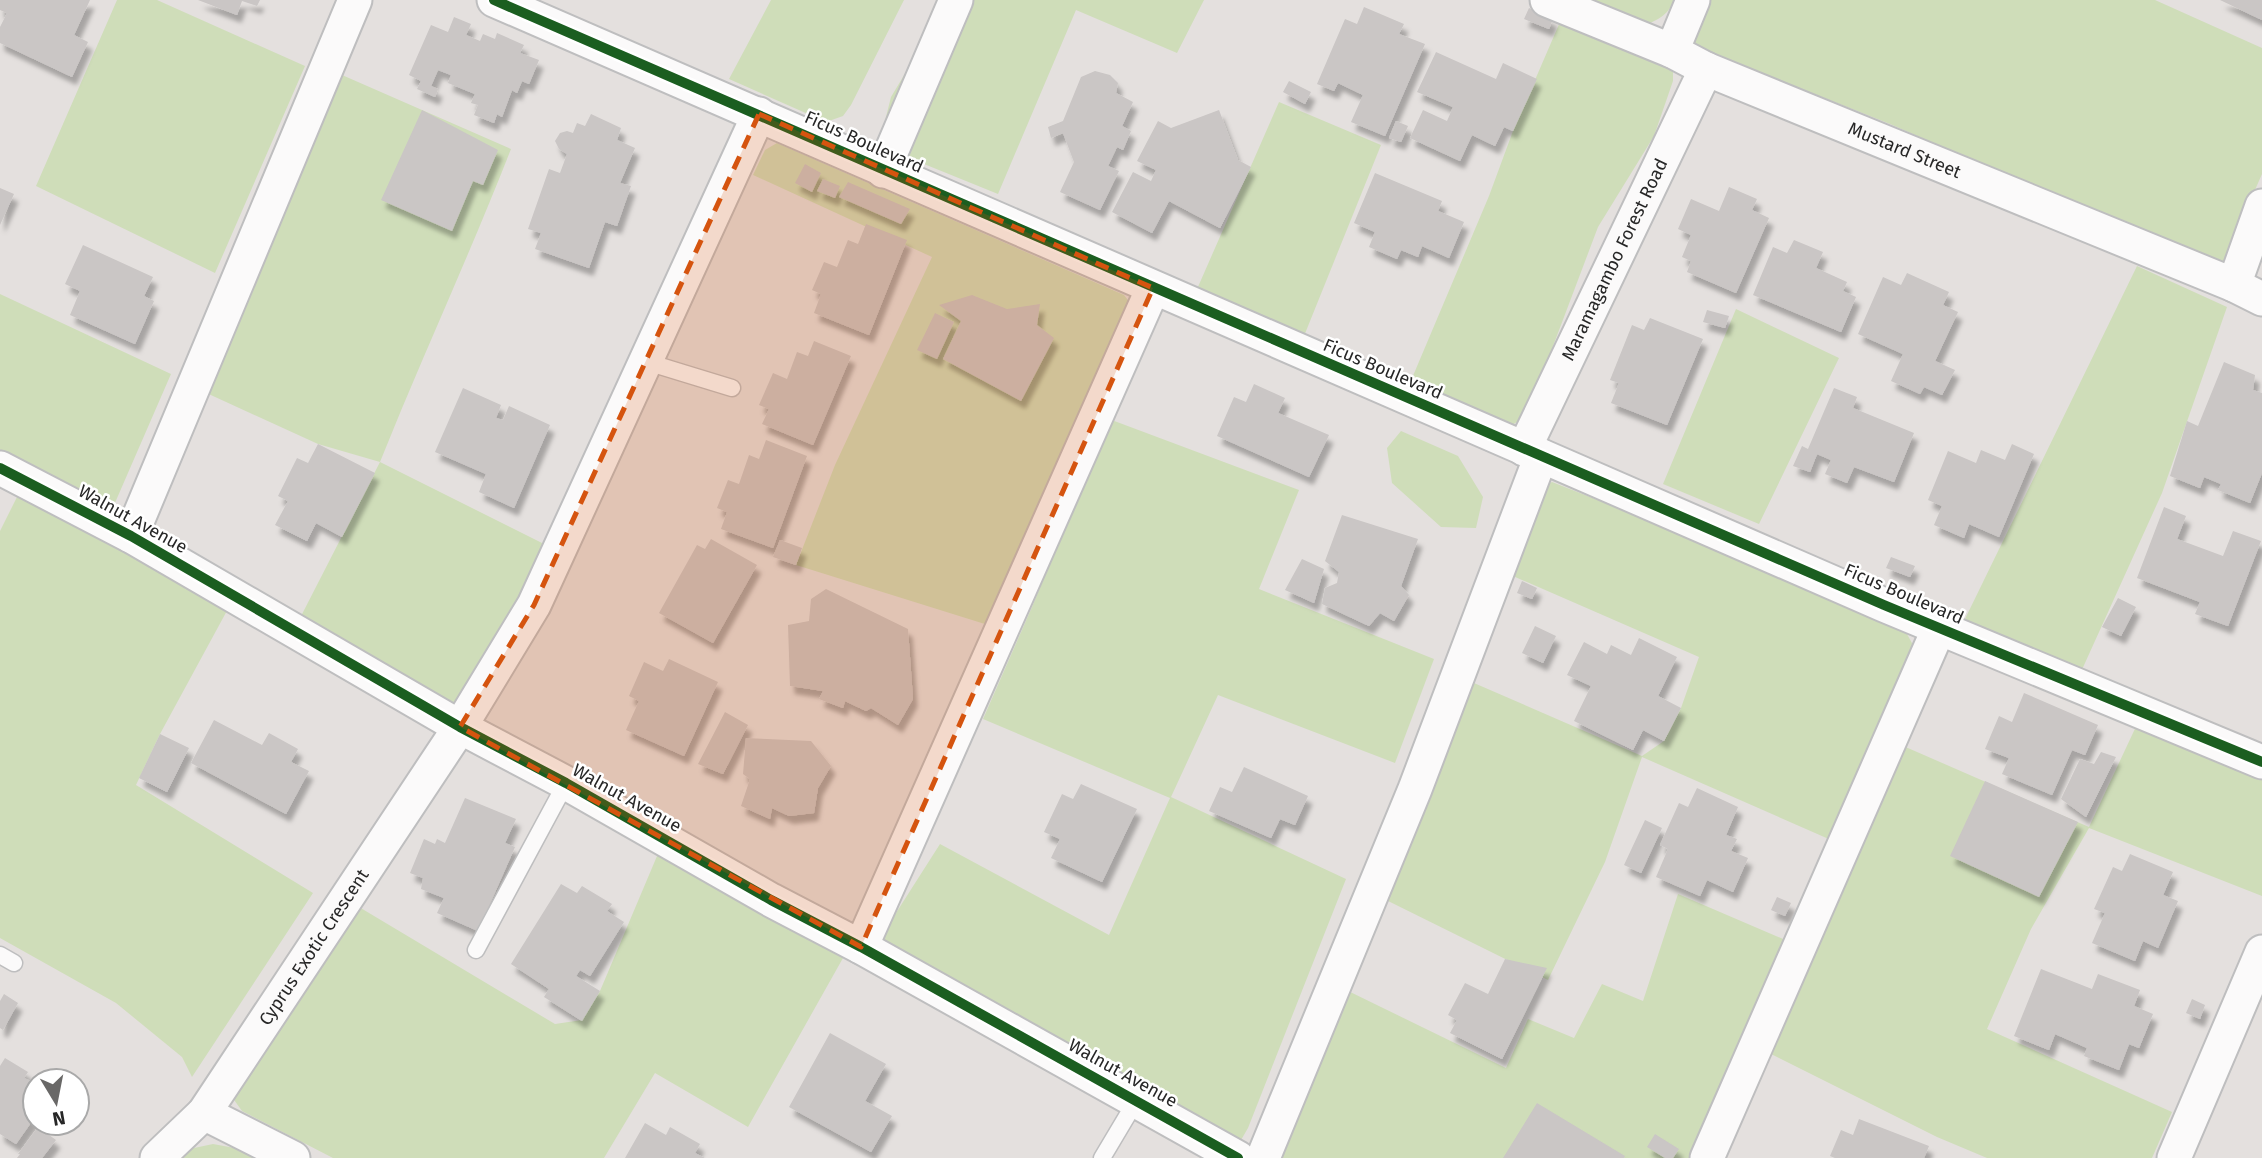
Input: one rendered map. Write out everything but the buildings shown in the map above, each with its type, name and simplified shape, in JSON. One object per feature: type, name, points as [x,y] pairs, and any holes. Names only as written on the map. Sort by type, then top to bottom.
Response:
[{"type":"street","points":[[131,536],[355,0]]},
{"type":"street","name":"Ficus Boulevard","points":[[494,0],[1938,628],[2262,762]]},
{"type":"street","points":[[883,171],[956,0]]},
{"type":"street","name":"Mustard Street","points":[[1547,0],[1672,51],[1706,69],[2248,292]]},
{"type":"street","points":[[1672,51],[1693,0]]},
{"type":"street","name":"Maramagambo Forest Road","points":[[1263,1158],[1415,789],[1533,453],[1706,69]]},
{"type":"street","name":"Cyprus Exotic Crescent","points":[[157,1158],[204,1113],[460,727],[534,605],[758,114]]},
{"type":"street","points":[[2248,292],[2262,206]]},
{"type":"street","points":[[861,947],[1153,288]]},
{"type":"street","name":"Walnut Avenue","points":[[0,468],[131,536],[460,727],[566,783],[771,900],[861,947],[1238,1158]]},
{"type":"street","points":[[1707,1158],[1938,628]]},
{"type":"street","points":[[2174,1158],[2262,952]]},
{"type":"street","points":[[204,1113],[293,1158]]},
{"type":"lane","points":[[647,362],[732,388]]},
{"type":"lane","points":[[476,950],[566,783]]},
{"type":"lane","points":[[1102,1158],[1136,1101]]},
{"type":"highlighted area","points":[[759,114],[1153,288],[861,947],[460,727],[534,605]]},
{"type":"green space","points":[[117,0],[157,0],[305,66],[215,273],[36,186]]},
{"type":"green space","points":[[771,0],[904,0],[843,116],[826,122],[729,79]]},
{"type":"green space","points":[[949,0],[1204,0],[1177,53],[1076,10],[998,194],[892,151],[884,125],[891,97]]},
{"type":"green space","points":[[1587,0],[1674,0],[1661,17],[1640,27]]},
{"type":"green space","points":[[1700,0],[2155,0],[2262,48],[2262,174],[2218,274],[1890,124],[1684,42]]},
{"type":"green space","points":[[1560,22],[1673,67],[1673,81],[1654,136],[1598,227],[1527,415],[1505,430],[1407,390]]},
{"type":"green space","points":[[342,75],[511,149],[380,462],[318,444],[189,385],[246,262]]},
{"type":"green space","points":[[1279,102],[1381,145],[1302,341],[1194,296]]},
{"type":"green space","points":[[777,143],[1124,295],[1134,308],[988,625],[796,565],[835,465],[932,257],[753,175],[765,150]]},
{"type":"green space","points":[[2137,266],[2227,307],[2162,493],[2080,674],[1965,619]]},
{"type":"green space","points":[[0,294],[171,374],[111,512],[0,451]]},
{"type":"green space","points":[[1736,309],[1839,358],[1759,524],[1663,484]]},
{"type":"green space","points":[[1109,419],[1299,490],[1259,589],[1434,659],[1395,763],[1218,695],[1171,797],[1346,879],[1241,1140],[1225,1140],[880,938],[940,844],[1109,935],[1170,798],[983,719]]},
{"type":"green space","points":[[1401,431],[1458,456],[1483,497],[1476,528],[1441,527],[1392,483],[1387,448]]},
{"type":"green space","points":[[380,462],[552,548],[464,695],[453,706],[298,622]]},
{"type":"green space","points":[[1552,482],[1901,623],[1913,645],[1831,840],[1642,757],[1605,862],[1548,980],[1380,897],[1467,680],[1642,756],[1664,741],[1681,708],[1699,657],[1506,573],[1542,486]]},
{"type":"green space","points":[[19,493],[229,607],[160,734],[136,785],[313,893],[192,1077],[182,1057],[116,1003],[0,938],[0,531]]},
{"type":"green space","points":[[2140,718],[2262,775],[2262,896],[2089,828],[2031,929],[1987,1029],[2172,1112],[2152,1158],[1987,1158],[1937,1137],[1771,1054],[1809,950],[1901,745],[2089,827]]},
{"type":"green space","points":[[660,849],[843,958],[748,1127],[655,1073],[604,1158],[333,1158],[242,1111],[227,1090],[359,907],[555,1024],[582,1020],[600,991]]},
{"type":"green space","points":[[1678,894],[1790,942],[1693,1158],[1269,1158],[1340,987],[1506,1068],[1528,1019],[1574,1038],[1602,984],[1643,1001]]},
{"type":"green space","points":[[213,1144],[240,1149],[256,1158],[171,1158],[180,1151]]},
{"type":"cycle path","points":[[494,0],[1884,605],[2262,762]]},
{"type":"cycle path","points":[[0,468],[131,536],[460,727],[566,783],[771,900],[861,947],[1238,1158]]}]
